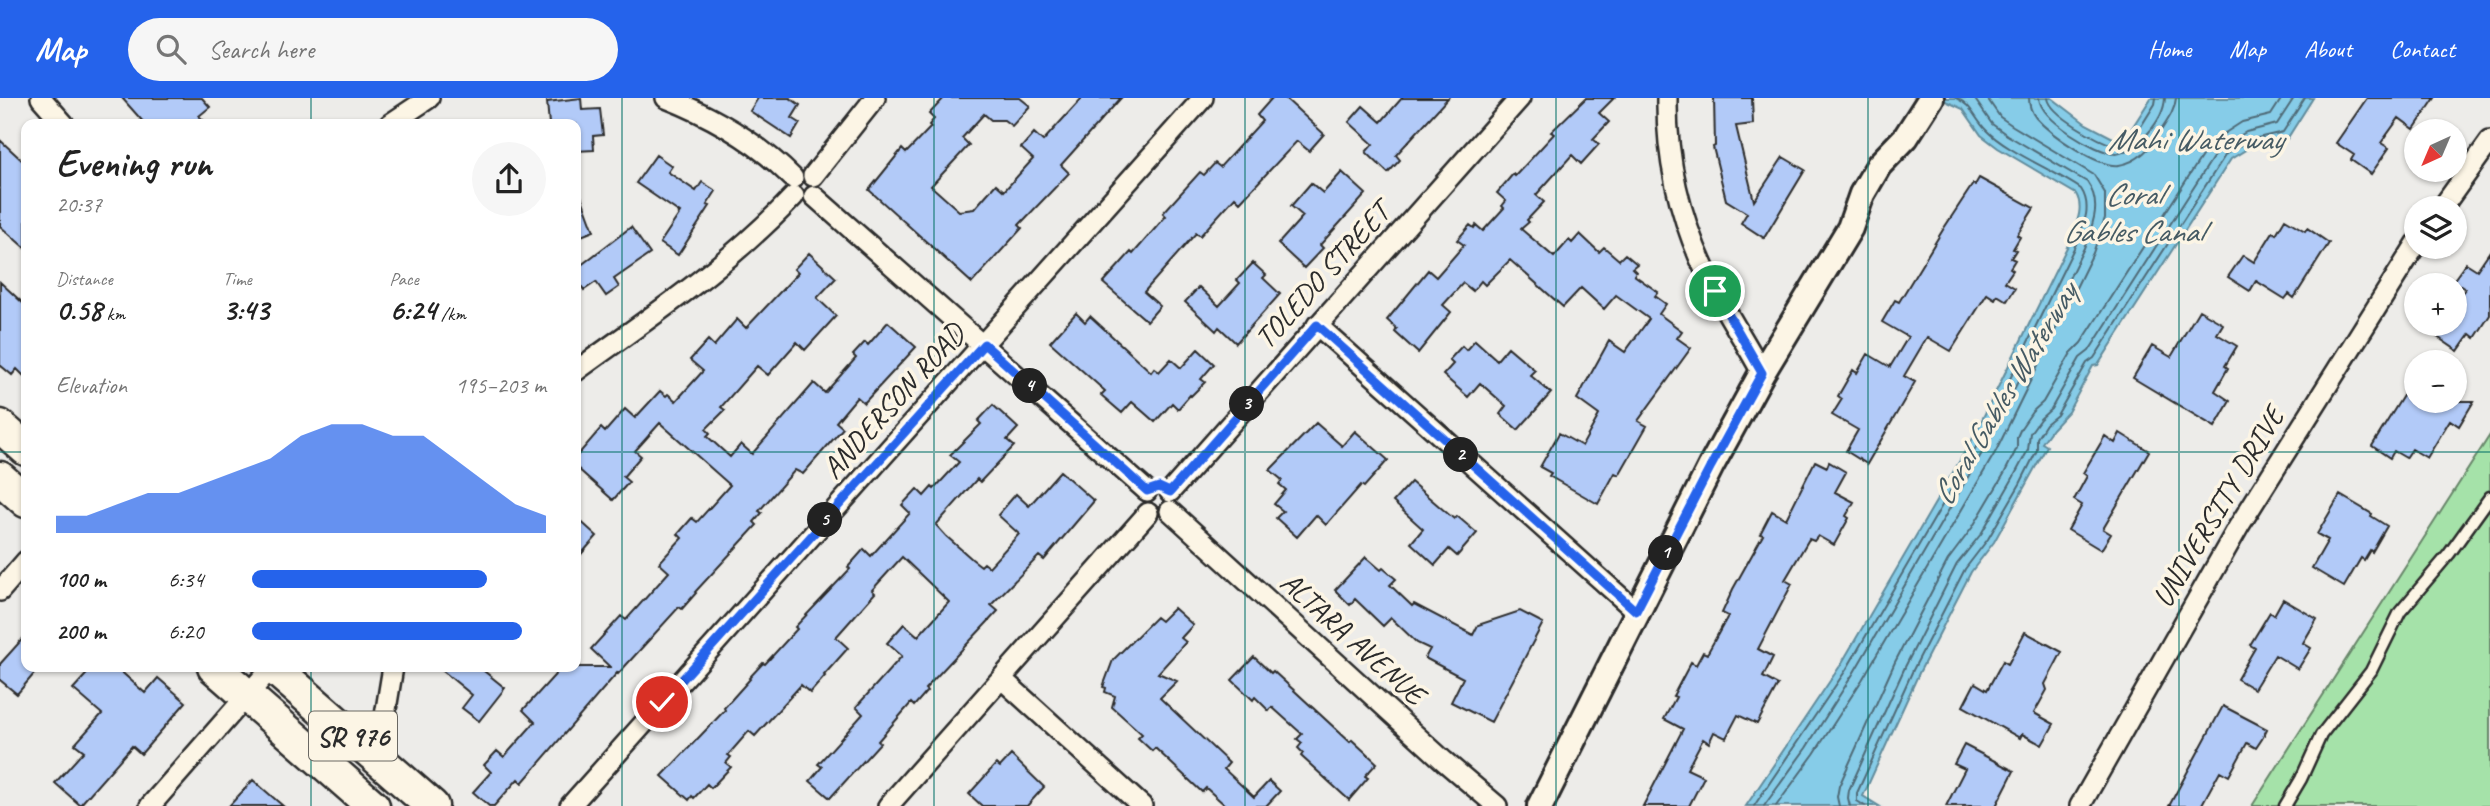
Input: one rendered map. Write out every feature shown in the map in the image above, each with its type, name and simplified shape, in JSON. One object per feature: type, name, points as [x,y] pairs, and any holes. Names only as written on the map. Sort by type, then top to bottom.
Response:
[{"type":"main road","points":[[0,426],[21,445]]},
{"type":"main road","points":[[0,478],[21,497]]},
{"type":"main road","name":"SR 976","points":[[220,672],[373,806]]},
{"type":"main road","name":"SR 976","points":[[278,672],[432,806]]},
{"type":"street","points":[[41,98],[60,119]]},
{"type":"street","points":[[398,119],[429,98]]},
{"type":"street","points":[[581,367],[702,280],[765,225],[793,187],[800,173],[813,176],[818,184],[814,196],[806,200],[793,187],[767,155],[699,112],[666,98]]},
{"type":"street","points":[[813,176],[876,98]]},
{"type":"street","name":"ANDERSON ROAD","points":[[570,806],[1203,98]]},
{"type":"street","name":"TOLEDO STREET","points":[[1170,502],[1317,325],[1520,98]]},
{"type":"street","points":[[1667,98],[1668,143],[1673,179],[1687,229],[1715,291],[1762,373]]},
{"type":"street","points":[[1540,806],[1636,611],[1762,373],[1850,228],[1876,201],[1892,174],[1906,137],[1930,100]]},
{"type":"street","points":[[2451,196],[2490,141]]},
{"type":"street","points":[[814,196],[1147,491]]},
{"type":"street","name":"UNIVERSITY DRIVE","points":[[2080,806],[2233,536],[2407,259]]},
{"type":"street","points":[[1317,325],[1636,611]]},
{"type":"street","points":[[1159,487],[1170,502],[1162,517],[1149,513],[1143,505],[1147,491],[1159,487]]},
{"type":"street","name":"ALTARA AVENUE","points":[[1170,502],[1444,761],[1497,806]]},
{"type":"street","points":[[888,806],[1149,513]]},
{"type":"street","points":[[0,591],[21,567]]},
{"type":"street","points":[[150,806],[268,672]]},
{"type":"street","points":[[378,758],[392,672]]},
{"type":"street","points":[[1002,679],[1142,806]]},
{"type":"lane","points":[[2286,806],[2321,735],[2371,671],[2400,612],[2449,554],[2490,497]]},
{"type":"green space","points":[[2490,435],[2490,806],[2252,806]]},
{"type":"water","name":"Coral Gables Canal","points":[[1939,98],[2052,98],[2086,124],[2115,139],[2130,131],[2151,98],[2313,98],[2287,139],[2252,146],[2231,159],[2098,365],[2093,366],[2068,412],[2042,443],[2047,446],[1994,542],[1971,572],[1919,673],[1863,796],[1879,806],[1746,806],[1840,666],[1973,438],[2070,241],[2078,217],[2080,206],[2076,194],[1998,148],[1981,135],[1963,109]]},
{"type":"building","points":[[122,98],[202,98],[210,107],[199,116],[202,119],[141,119]]},
{"type":"building","points":[[581,98],[582,110],[600,109],[603,135],[593,136],[594,150],[581,151],[581,119],[549,119],[547,102]]},
{"type":"building","points":[[758,98],[790,98],[800,105],[792,118],[800,123],[791,138],[750,111]]},
{"type":"building","points":[[944,98],[1020,98],[1030,106],[1012,126],[1004,120],[991,120],[984,114],[962,138],[969,145],[931,186],[959,211],[974,209],[996,184],[1004,191],[1033,159],[1021,148],[1034,133],[1043,141],[1082,98],[1121,98],[1061,165],[1069,173],[1019,225],[1022,228],[972,283],[869,190],[902,149],[906,153],[931,127],[929,125],[934,119],[929,114]]},
{"type":"building","points":[[1272,98],[1285,98],[1324,134],[1309,151],[1297,141],[1240,202],[1235,197],[1200,236],[1196,233],[1144,292],[1160,306],[1147,321],[1103,283],[1131,252],[1133,254],[1166,216],[1163,213],[1200,172],[1204,175],[1215,163],[1220,167],[1262,121],[1257,115]]},
{"type":"building","points":[[1402,98],[1448,98],[1396,155],[1400,160],[1388,173],[1366,152],[1373,144],[1349,122],[1363,106],[1381,122]]},
{"type":"building","points":[[1586,98],[1614,98],[1599,113],[1609,122],[1593,139],[1599,144],[1581,164],[1572,155],[1536,195],[1544,202],[1521,229],[1554,257],[1569,240],[1572,243],[1580,234],[1599,252],[1604,247],[1619,260],[1625,254],[1637,264],[1632,268],[1636,272],[1634,275],[1658,292],[1655,296],[1666,304],[1659,314],[1682,331],[1677,338],[1691,348],[1638,421],[1647,426],[1619,475],[1615,473],[1598,504],[1549,476],[1551,473],[1540,467],[1559,433],[1582,446],[1599,415],[1577,399],[1609,341],[1625,352],[1649,319],[1616,295],[1604,309],[1581,288],[1563,307],[1510,260],[1485,285],[1481,281],[1473,291],[1463,283],[1443,305],[1451,312],[1418,353],[1395,332],[1397,329],[1387,320],[1428,270],[1436,277],[1464,245],[1457,240],[1470,225],[1474,228],[1476,225],[1483,231],[1504,208],[1502,206],[1506,201],[1497,193],[1554,134],[1551,132]]},
{"type":"building","points":[[1714,98],[1752,98],[1753,124],[1736,126],[1754,201],[1783,157],[1805,170],[1764,238],[1741,223],[1747,213],[1726,200],[1713,147]]},
{"type":"building","points":[[2367,98],[2435,98],[2421,119],[2404,119],[2404,122],[2399,118],[2381,143],[2389,148],[2371,174],[2351,160],[2354,155],[2336,143]]},
{"type":"building","points":[[0,140],[21,159],[21,245],[0,226]]},
{"type":"building","points":[[656,155],[672,166],[668,172],[696,191],[702,182],[716,191],[707,205],[710,206],[678,255],[660,243],[680,213],[636,183]]},
{"type":"building","points":[[1342,172],[1366,194],[1320,245],[1323,248],[1304,268],[1278,244],[1303,216],[1291,206],[1311,183],[1323,193]]},
{"type":"building","points":[[1979,178],[2034,208],[2017,235],[2020,237],[2011,258],[2015,260],[2010,268],[2013,270],[2005,282],[2015,288],[2007,301],[1997,295],[1995,299],[1987,294],[1951,351],[1927,337],[1904,376],[1915,382],[1867,464],[1846,451],[1858,430],[1832,415],[1842,399],[1838,396],[1853,370],[1857,373],[1868,354],[1890,367],[1908,337],[1882,322],[1895,300],[1899,302],[1944,228]]},
{"type":"building","points":[[581,196],[594,231],[581,236]]},
{"type":"building","points":[[2285,219],[2305,231],[2307,228],[2329,243],[2294,298],[2289,294],[2285,299],[2256,281],[2250,291],[2228,277],[2243,255],[2254,262],[2273,232],[2276,234]]},
{"type":"building","points":[[631,227],[650,254],[614,279],[619,287],[606,296],[596,282],[584,290],[581,286],[581,265]]},
{"type":"building","points":[[2490,251],[2490,315],[2475,338],[2470,334],[2457,350],[2436,336],[2467,336],[2467,273],[2459,273],[2466,263],[2477,270]]},
{"type":"building","points":[[809,253],[836,278],[817,298],[836,316],[805,350],[797,342],[768,375],[757,366],[721,407],[725,410],[706,429],[710,433],[707,436],[730,457],[741,444],[752,454],[814,383],[825,393],[856,358],[853,355],[865,342],[868,345],[888,322],[916,347],[864,403],[857,397],[836,422],[843,428],[803,474],[795,470],[759,511],[762,513],[754,522],[757,525],[682,609],[679,607],[617,673],[522,783],[518,779],[494,806],[489,806],[473,792],[491,772],[484,765],[497,751],[504,757],[535,722],[523,710],[557,672],[581,672],[581,667],[610,667],[591,649],[621,616],[626,620],[669,572],[659,563],[682,538],[678,534],[692,518],[697,522],[730,485],[660,423],[635,451],[641,456],[623,477],[629,482],[613,500],[581,471],[581,451],[601,428],[605,432],[625,409],[635,418],[660,391],[676,401],[703,371],[690,360],[708,340],[714,346],[737,319],[746,328],[798,273],[794,269]]},
{"type":"building","points":[[1253,263],[1266,275],[1263,278],[1280,294],[1236,343],[1219,327],[1216,331],[1185,302],[1199,287],[1219,306],[1240,283],[1237,280]]},
{"type":"building","points":[[0,282],[21,301],[21,373],[17,369],[12,375],[0,365]]},
{"type":"building","points":[[2199,310],[2223,324],[2217,334],[2237,346],[2215,391],[2230,401],[2215,427],[2133,378],[2152,346],[2171,357]]},
{"type":"building","points":[[1076,313],[1085,322],[1090,316],[1151,372],[1154,368],[1159,372],[1171,359],[1181,368],[1198,349],[1214,364],[1201,379],[1205,382],[1178,409],[1172,403],[1155,422],[1132,402],[1122,413],[1101,395],[1105,391],[1050,342]]},
{"type":"building","points":[[1475,340],[1497,360],[1508,347],[1535,370],[1530,375],[1551,393],[1518,430],[1500,414],[1506,406],[1480,383],[1468,397],[1443,375],[1453,364],[1449,360],[1462,346],[1466,350]]},
{"type":"building","points":[[2404,394],[2404,413],[2467,413],[2459,426],[2450,420],[2427,458],[2412,449],[2406,458],[2394,451],[2390,458],[2372,446]]},
{"type":"building","points":[[2467,401],[2474,401],[2467,413]]},
{"type":"building","points":[[993,405],[1018,428],[1007,440],[1014,446],[980,482],[977,479],[936,525],[946,536],[981,566],[984,563],[989,567],[1019,534],[998,515],[1016,494],[1029,506],[1060,471],[1094,501],[1044,560],[1039,556],[991,605],[998,611],[925,689],[927,691],[914,706],[911,703],[878,741],[880,743],[830,798],[810,781],[822,767],[818,764],[863,714],[856,707],[902,656],[887,643],[904,624],[918,636],[949,602],[902,557],[872,590],[875,593],[836,637],[848,648],[825,676],[810,693],[801,685],[755,736],[749,731],[728,755],[731,757],[726,763],[731,767],[711,788],[707,784],[689,800],[662,776],[725,710],[749,678],[797,629],[795,627],[850,569],[848,567],[864,549],[871,556],[910,513],[902,505],[917,489],[924,496],[959,462],[950,455],[981,424],[978,421]]},
{"type":"building","points":[[1316,423],[1342,446],[1355,431],[1388,460],[1364,487],[1361,485],[1326,525],[1316,515],[1297,537],[1276,518],[1283,511],[1274,504],[1286,490],[1279,484],[1282,480],[1270,470]]},
{"type":"building","points":[[2120,433],[2149,451],[2103,529],[2111,534],[2101,550],[2068,530],[2082,505],[2074,500],[2087,476],[2083,473],[2105,436],[2115,443]]},
{"type":"building","points":[[1815,461],[1827,467],[1829,462],[1846,472],[1835,492],[1854,502],[1846,516],[1849,518],[1834,545],[1818,536],[1814,541],[1809,539],[1785,580],[1792,584],[1758,649],[1773,657],[1763,677],[1778,685],[1757,724],[1738,715],[1726,738],[1714,732],[1709,743],[1703,739],[1687,769],[1704,777],[1689,806],[1643,806],[1683,729],[1664,719],[1676,697],[1673,696],[1691,662],[1696,665],[1703,652],[1707,654],[1728,616],[1722,613],[1763,535],[1760,534],[1772,511],[1786,519]]},
{"type":"building","points":[[1411,482],[1454,519],[1457,516],[1477,533],[1457,556],[1449,549],[1435,565],[1411,543],[1423,529],[1393,502]]},
{"type":"building","points":[[2340,495],[2387,526],[2372,552],[2370,550],[2364,560],[2361,558],[2344,587],[2312,568],[2328,540],[2317,534]]},
{"type":"building","points":[[581,522],[597,536],[581,554]]},
{"type":"building","points":[[1366,557],[1396,579],[1390,585],[1412,606],[1414,604],[1473,635],[1478,625],[1520,611],[1543,623],[1491,722],[1451,702],[1463,678],[1425,658],[1430,649],[1417,643],[1391,618],[1383,626],[1355,599],[1350,605],[1335,590]]},
{"type":"building","points":[[2283,599],[2317,619],[2303,643],[2311,648],[2298,669],[2275,655],[2254,689],[2237,679],[2255,648],[2250,645],[2270,612],[2274,615]]},
{"type":"building","points":[[1174,608],[1193,625],[1181,638],[1186,642],[1158,673],[1177,681],[1160,698],[1229,763],[1224,769],[1254,797],[1269,781],[1280,791],[1266,806],[1226,806],[1206,788],[1202,792],[1155,748],[1152,751],[1138,738],[1142,734],[1112,707],[1115,696],[1105,692],[1106,688],[1103,687],[1113,660],[1156,617],[1161,621]]},
{"type":"building","points":[[2025,632],[2062,652],[2045,684],[2047,690],[2034,713],[2054,724],[2042,745],[2022,734],[2020,738],[1963,706],[1975,683],[1987,690],[2003,661],[2008,664]]},
{"type":"building","points":[[21,641],[21,672],[36,672],[17,694],[0,680],[0,664]]},
{"type":"building","points":[[1254,657],[1377,763],[1349,800],[1301,756],[1303,753],[1298,748],[1302,743],[1297,739],[1302,734],[1272,707],[1269,711],[1232,680]]},
{"type":"building","points":[[88,672],[122,672],[145,693],[158,678],[186,702],[141,754],[132,746],[80,805],[55,783],[84,751],[75,744],[102,714],[73,689]]},
{"type":"building","points":[[444,672],[485,672],[505,688],[479,721],[462,708],[472,695]]},
{"type":"building","points":[[2223,706],[2267,729],[2262,739],[2256,748],[2247,743],[2229,776],[2220,771],[2201,806],[2169,806]]},
{"type":"building","points":[[1964,745],[2014,771],[1996,806],[1946,806],[1965,769],[1954,764]]},
{"type":"building","points":[[1011,755],[1044,787],[1027,806],[982,806],[969,794],[996,764],[1000,767]]},
{"type":"building","points":[[253,780],[283,806],[229,806]]},
{"type":"route","points":[[662,702],[984,344],[1147,491],[1163,487],[1170,492],[1317,325],[1636,611],[1762,373],[1715,291]]},
{"type":"water label","name":"Mahi Waterway","points":[[2195,139]]},
{"type":"water label","name":"Coral Gables Waterway","points":[[2004,394]]}]
